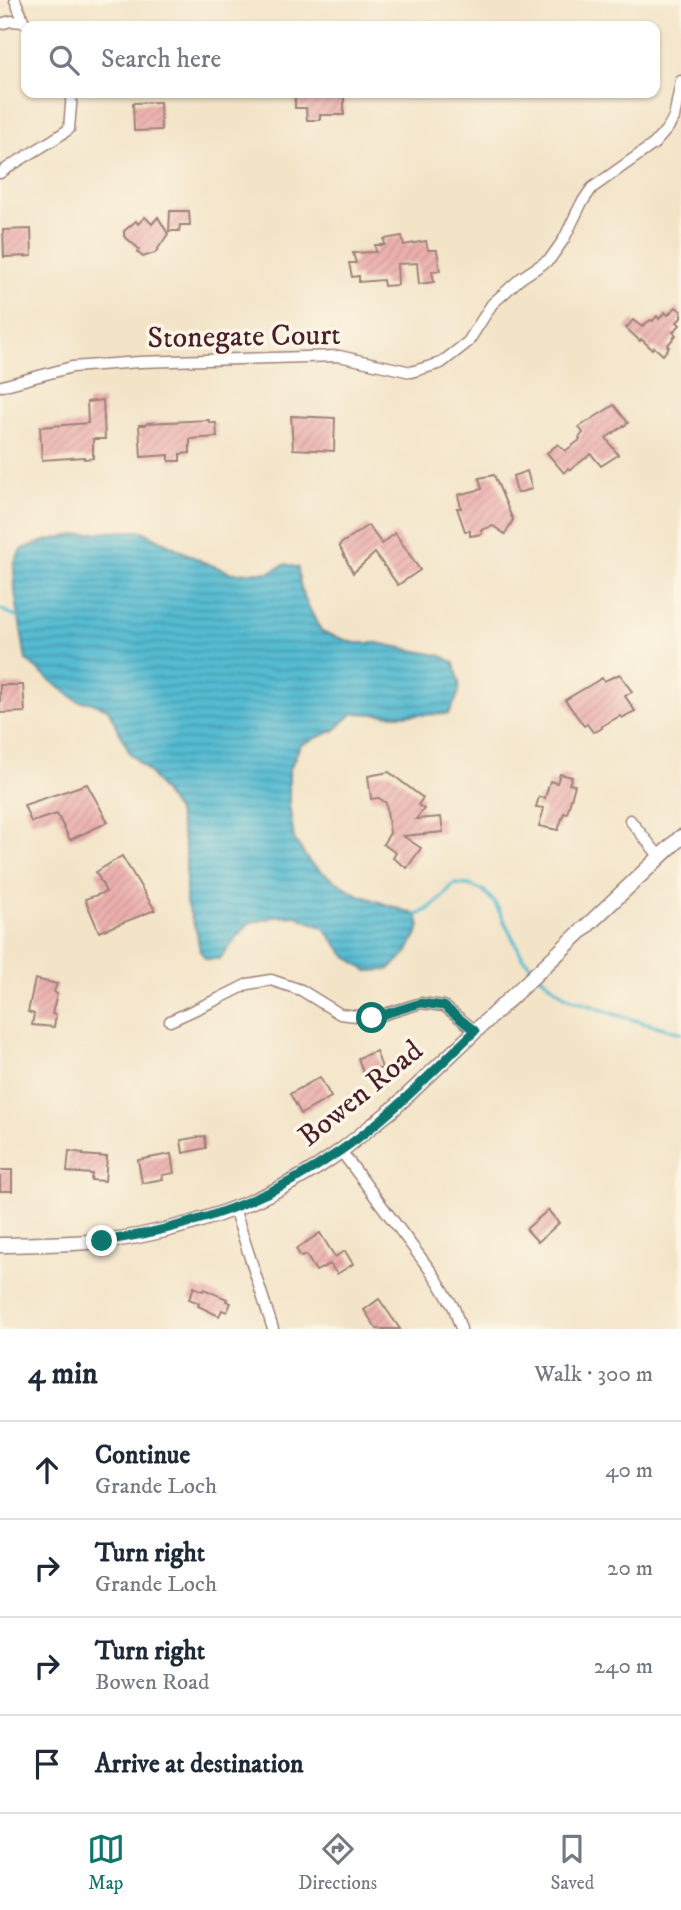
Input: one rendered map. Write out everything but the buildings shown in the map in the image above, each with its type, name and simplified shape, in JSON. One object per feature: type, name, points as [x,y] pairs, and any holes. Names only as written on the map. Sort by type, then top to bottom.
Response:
[{"type":"street","points":[[15,0],[25,21]]},
{"type":"street","points":[[0,24],[11,21],[21,23]]},
{"type":"street","name":"Stonegate Court","points":[[2,386],[72,367],[139,362],[339,356],[411,372],[441,363],[468,342],[492,304],[521,278],[550,259],[592,188],[654,144],[667,129],[674,118],[681,80]]},
{"type":"street","points":[[0,173],[48,145],[69,129],[72,98]]},
{"type":"street","points":[[630,820],[660,857]]},
{"type":"street","name":"Bowen Road","points":[[0,1245],[102,1241],[169,1229],[234,1208],[290,1183],[341,1151],[391,1110],[681,837]]},
{"type":"street","points":[[170,1021],[248,984],[271,980],[301,990],[340,1014],[372,1018],[421,1003],[444,1006],[475,1031]]},
{"type":"street","points":[[341,1151],[436,1278],[454,1308],[461,1329]]},
{"type":"street","points":[[234,1208],[273,1329]]},
{"type":"water","points":[[142,531],[203,562],[232,573],[270,572],[286,564],[298,568],[303,593],[322,632],[355,643],[377,643],[442,656],[454,663],[459,689],[448,714],[353,713],[335,730],[300,745],[289,771],[289,804],[294,839],[310,863],[359,895],[417,915],[420,927],[407,953],[388,970],[367,971],[345,955],[324,928],[297,916],[274,917],[249,923],[219,959],[206,959],[200,951],[186,902],[186,852],[177,812],[150,773],[130,753],[108,709],[90,702],[78,701],[26,660],[15,592],[14,565],[21,550],[65,537]]},
{"type":"waterway","points":[[0,609],[19,618]]},
{"type":"waterway","points":[[417,915],[433,906],[454,884],[469,885],[484,891],[495,903],[522,956],[534,969]]},
{"type":"waterway","points":[[539,975],[566,997],[681,1033]]},
{"type":"route","points":[[102,1241],[202,1220],[290,1183],[341,1151],[391,1110],[475,1031],[444,1006],[421,1003],[372,1018]]}]
